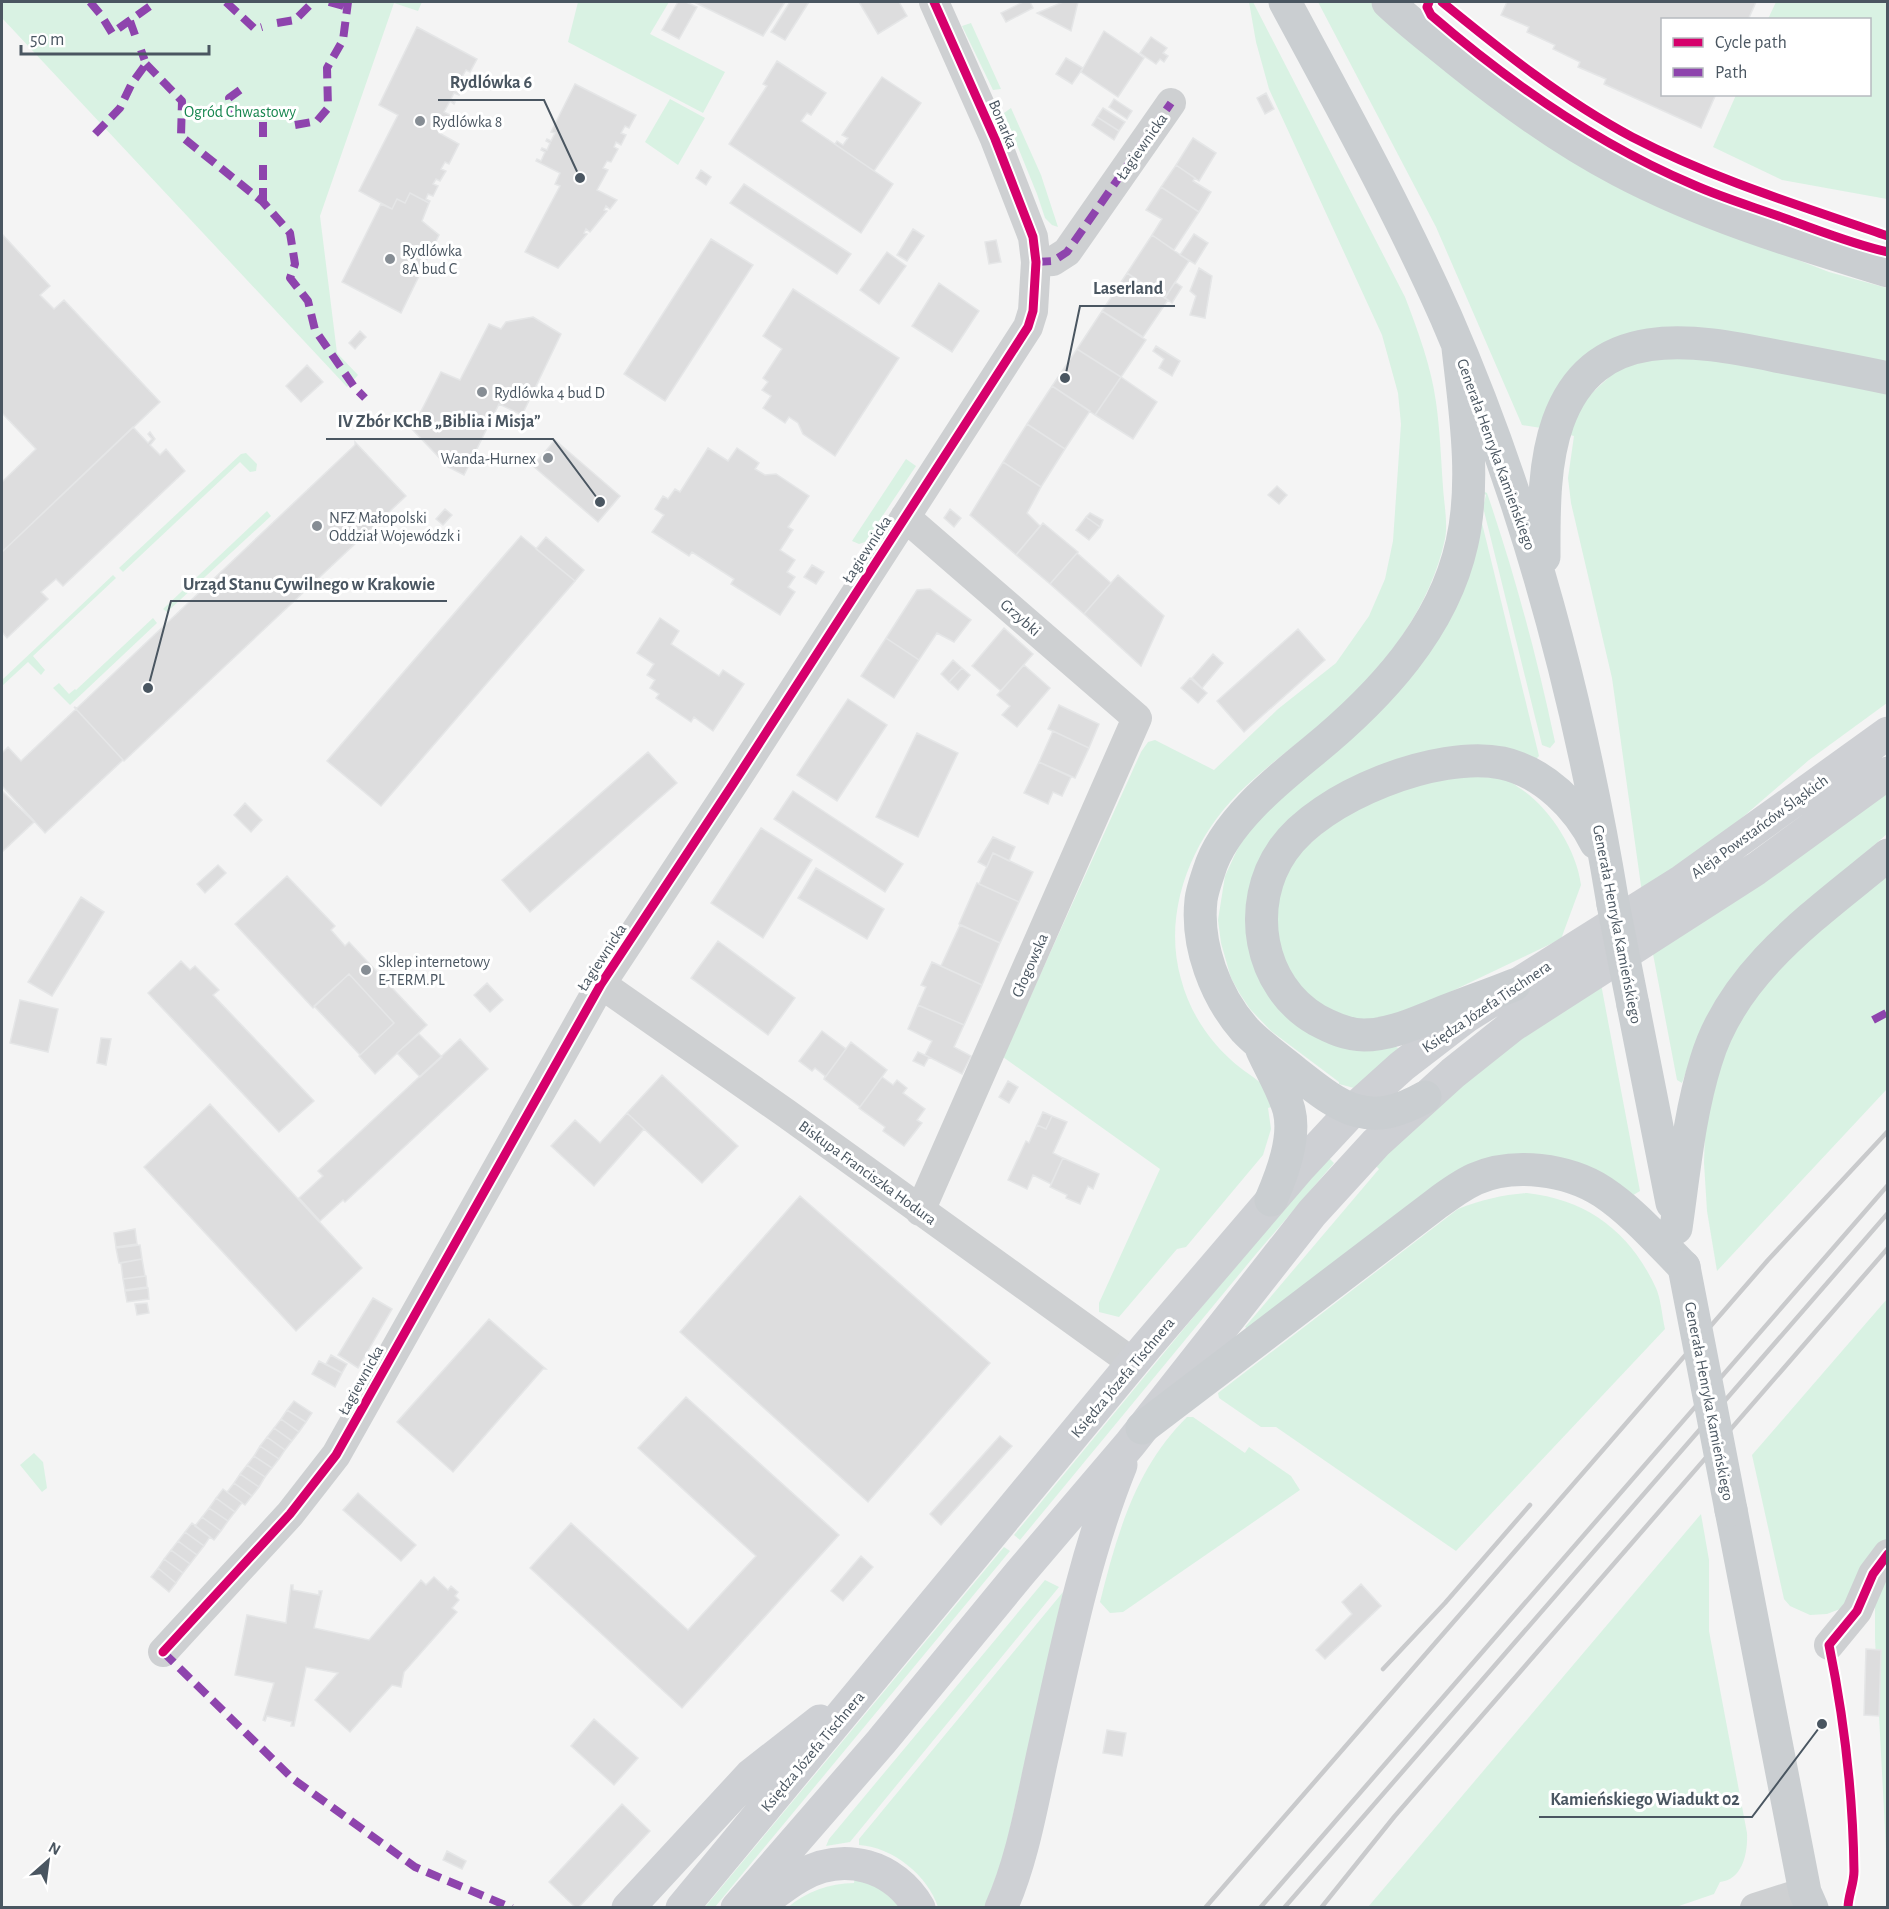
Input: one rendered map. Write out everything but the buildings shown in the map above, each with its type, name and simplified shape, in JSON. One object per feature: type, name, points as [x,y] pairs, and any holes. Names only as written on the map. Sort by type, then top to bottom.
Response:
[{"type":"main road","name":"Generała Henryka Kamieńskiego","points":[[1285,2],[1380,180],[1458,348],[1522,517],[1547,601],[1576,716],[1608,871],[1626,922],[1634,1005],[1807,1902]]},
{"type":"main road","points":[[1388,2],[1517,107],[1563,138],[1619,170],[1676,197],[1731,219],[1887,271]]},
{"type":"main road","points":[[1547,601],[1544,560],[1545,508],[1549,461],[1557,424],[1578,383],[1611,357],[1636,346],[1664,342],[1695,342],[1734,347],[1887,378]]},
{"type":"main road","points":[[1425,1097],[1405,1107],[1387,1112],[1352,1111],[1326,1096],[1259,1043],[1237,1020],[1213,980],[1202,929],[1201,900],[1209,868],[1218,848],[1231,829],[1256,802],[1338,730],[1386,683],[1427,628],[1438,608],[1453,573],[1462,542],[1467,498],[1467,424],[1458,348]]},
{"type":"main road","name":"Aleja Powstańców Śląskich","points":[[1626,922],[1887,733]]},
{"type":"main road","points":[[1514,985],[1389,1031],[1366,1035],[1328,1026],[1313,1017],[1282,987],[1263,945],[1262,903],[1275,861],[1293,837],[1339,802],[1397,776],[1420,769],[1476,761],[1513,766],[1553,788],[1586,825],[1599,848],[1608,871]]},
{"type":"main road","name":"Aleja Powstańców Śląskich","points":[[1626,922],[1756,869],[1887,773]]},
{"type":"main road","points":[[1677,1228],[1697,1093],[1706,1059],[1720,1025],[1739,994],[1788,939],[1887,855]]},
{"type":"main road","name":"Księdza Józefa Tischnera","points":[[682,1908],[1133,1363],[1325,1139],[1376,1088],[1467,1016],[1514,985],[1626,922]]},
{"type":"main road","name":"Księdza Józefa Tischnera","points":[[737,1908],[881,1742],[1136,1436],[1312,1213],[1355,1164],[1452,1072],[1512,1026],[1626,922]]},
{"type":"main road","points":[[1259,1043],[1286,1102],[1290,1123],[1285,1161],[1271,1200]]},
{"type":"main road","points":[[1001,1908],[1024,1835],[1081,1586],[1102,1518],[1136,1436],[1458,1188],[1477,1178],[1518,1170],[1557,1173],[1580,1179],[1602,1191],[1629,1212],[1684,1267]]},
{"type":"main road","points":[[628,1908],[751,1775],[801,1734],[858,1695]]},
{"type":"main road","points":[[755,1908],[801,1875],[824,1866],[850,1863],[863,1864],[888,1875],[906,1888],[919,1908]]},
{"type":"street","name":"Bonarka","points":[[934,2],[1034,237],[1036,262]]},
{"type":"street","name":"Łagiewnicka","points":[[162,1652],[290,1514],[336,1455],[601,984],[1028,327],[1033,310],[1036,262],[1053,261],[1067,252],[1171,103]]},
{"type":"street","name":"Grzybki","points":[[904,517],[1137,718]]},
{"type":"street","name":"Głogowska","points":[[920,1211],[1137,718]]},
{"type":"street","name":"Biskupa Franciszka Hodura","points":[[601,984],[787,1114],[1133,1363]]},
{"type":"street","points":[[1829,1645],[1857,1611],[1873,1574],[1887,1554]]},
{"type":"street","points":[[1755,1908],[1807,1902]]},
{"type":"green space","name":"Ogród Chwastowy","points":[[2,2],[422,2],[418,11],[394,3],[320,216],[337,353],[358,375],[347,387],[2,18]]},
{"type":"green space","points":[[578,2],[669,2],[650,34],[725,72],[703,113],[568,42]]},
{"type":"green space","points":[[1249,2],[1253,2],[1410,310],[1434,389],[1446,533],[1438,563],[1418,611],[1389,654],[1373,674],[1337,710],[1257,776],[1227,805],[1211,826],[1186,874],[1175,926],[1176,953],[1184,990],[1200,1023],[1214,1042],[1234,1063],[1263,1085],[1277,1105],[1268,1108],[1271,1129],[1263,1155],[1186,1247],[1177,1249],[1119,1317],[1099,1312],[1099,1303],[1160,1169],[1003,1057],[1141,752],[1148,742],[1155,740],[1214,770],[1278,709],[1336,663],[1369,616],[1385,579],[1393,541],[1401,424],[1398,393],[1382,335],[1269,89],[1256,42]]},
{"type":"green space","points":[[1318,2],[1371,2],[1398,28],[1700,222],[1829,272],[1887,288],[1887,369],[1632,335],[1541,428],[1522,425],[1436,227]]},
{"type":"green space","points":[[1776,2],[1887,2],[1887,199],[1782,180],[1713,147],[1736,96],[1871,96],[1871,18],[1768,18]]},
{"type":"green space","points":[[971,23],[1001,89],[993,90],[962,26]]},
{"type":"green space","points":[[670,99],[705,118],[678,165],[645,142]]},
{"type":"green space","points":[[1011,108],[1041,175],[1058,227],[1045,218],[1004,113]]},
{"type":"green space","points":[[1678,352],[1887,388],[1887,703],[1809,760],[1722,835],[1642,893],[1612,678],[1571,503],[1568,478],[1574,436],[1566,434],[1580,404],[1618,369]]},
{"type":"green space","points":[[246,453],[257,464],[256,471],[250,472],[240,462],[123,572],[119,568],[241,454]]},
{"type":"green space","points":[[906,459],[916,466],[865,542],[859,544],[852,541]]},
{"type":"green space","points":[[1485,492],[1507,555],[1533,647],[1555,742],[1550,748],[1542,745],[1483,507],[1486,495],[1483,493]]},
{"type":"green space","points":[[267,511],[271,516],[167,612],[163,609]]},
{"type":"green space","points":[[1480,515],[1539,756],[1536,759],[1453,749],[1255,870],[1248,896],[1247,919],[1255,969],[1398,1048],[1354,1088],[1339,1084],[1271,1031],[1250,1009],[1240,994],[1231,978],[1221,943],[1218,920],[1225,876],[1238,848],[1254,823],[1356,732]]},
{"type":"green space","points":[[113,575],[116,578],[33,656],[45,670],[41,675],[28,662],[2,686],[2,680]]},
{"type":"green space","points":[[153,618],[157,623],[70,705],[53,688],[59,683],[69,694],[76,690]]},
{"type":"green space","points":[[1450,775],[1509,781],[1532,797],[1552,819],[1574,858],[1581,885],[1561,939],[1404,1014],[1354,1021],[1305,999],[1272,940],[1282,868],[1352,807]]},
{"type":"green space","points":[[1887,792],[1887,834],[1769,936],[1697,1040],[1682,1083],[1677,1080],[1653,954]]},
{"type":"green space","points":[[1887,868],[1887,1089],[1717,1271],[1707,1211],[1704,1163],[1706,1103],[1723,1047],[1768,974]]},
{"type":"green space","points":[[1601,984],[1640,1191],[1630,1197],[1517,1157],[1252,1332],[1245,1327],[1379,1169],[1374,1164],[1482,1065]]},
{"type":"green space","points":[[1329,1158],[1334,1163],[1020,1540],[1014,1535],[1252,1246]]},
{"type":"green space","points":[[1527,1193],[1549,1197],[1588,1211],[1620,1235],[1645,1268],[1656,1288],[1665,1329],[1456,1551],[1276,1427],[1261,1427],[1219,1398],[1218,1393],[1458,1209],[1492,1198]]},
{"type":"green space","points":[[1887,1299],[1887,1543],[1860,1585],[1840,1609],[1827,1614],[1810,1615],[1790,1606],[1784,1599],[1752,1455]]},
{"type":"green space","points":[[1187,1417],[1193,1417],[1245,1453],[1249,1447],[1291,1476],[1300,1490],[1123,1612],[1110,1613],[1100,1602],[1114,1551],[1131,1503],[1154,1457]]},
{"type":"green space","points":[[34,1453],[43,1462],[47,1488],[42,1492],[20,1465]]},
{"type":"green space","points":[[1701,1514],[1709,1560],[1709,1631],[1747,1833],[1745,1856],[1739,1871],[1728,1880],[1720,1882],[1714,1894],[1676,1907],[1368,1907]]},
{"type":"green space","points":[[1004,1547],[1010,1551],[715,1907],[705,1907]]},
{"type":"green space","points":[[1887,1565],[1887,1868],[1875,1639],[1875,1591]]},
{"type":"green space","points":[[1045,1580],[1059,1587],[850,1842],[826,1846],[829,1839]]},
{"type":"green space","points":[[1063,1592],[1004,1855],[985,1907],[938,1907],[926,1885],[908,1865],[884,1851],[859,1845],[859,1839]]},
{"type":"green space","points":[[855,1877],[870,1880],[902,1908],[787,1908],[802,1897],[818,1890],[854,1883]]},
{"type":"railway","points":[[1205,1908],[1768,1260],[1888,1131]]},
{"type":"railway","points":[[1260,1908],[1888,1185]]},
{"type":"railway","points":[[1284,1908],[1888,1213]]},
{"type":"railway","points":[[1321,1908],[1394,1817],[1888,1248]]},
{"type":"railway","points":[[1383,1669],[1445,1603],[1530,1505]]},
{"type":"marked path","points":[[90,2],[112,33],[156,2]]},
{"type":"marked path","points":[[226,2],[255,29],[262,27]]},
{"type":"marked path","points":[[277,23],[295,20],[313,2]]},
{"type":"marked path","points":[[329,2],[347,7]]},
{"type":"marked path","points":[[295,125],[317,121],[328,108],[327,68],[343,40],[348,2]]},
{"type":"marked path","points":[[130,21],[135,35]]},
{"type":"marked path","points":[[95,134],[120,108],[132,83],[146,64],[141,50]]},
{"type":"marked path","points":[[146,64],[182,101],[181,136],[263,202],[290,233],[295,264],[290,278],[308,301],[315,330],[355,388],[365,398]]},
{"type":"marked path","points":[[240,90],[229,98],[232,112],[263,112],[263,143]]},
{"type":"marked path","points":[[1036,262],[1053,261],[1067,252],[1171,103]]},
{"type":"marked path","points":[[263,165],[263,202]]},
{"type":"marked path","points":[[1873,1020],[1888,1012]]},
{"type":"marked path","points":[[163,1652],[293,1779],[415,1867],[512,1908]]},
{"type":"cycle path","points":[[163,1652],[290,1514],[336,1455],[601,984],[1028,327],[1033,311],[1036,262],[1033,237],[995,139],[934,2]]},
{"type":"cycle path","points":[[1429,2],[1427,7],[1431,15],[1492,65],[1556,110],[1623,151],[1716,194],[1848,241],[1888,252]]},
{"type":"cycle path","points":[[1442,2],[1557,91],[1632,137],[1726,179],[1888,236]]},
{"type":"cycle path","points":[[1848,1908],[1854,1871],[1850,1786],[1829,1645],[1857,1611],[1873,1574],[1888,1554]]},
{"type":"place","name":"Rydlówka 8","points":[[420,121]]},
{"type":"place","name":"Rydlówka 6","points":[[580,178]]},
{"type":"place","name":"Rydlówka 8A bud C","points":[[390,259]]},
{"type":"place","name":"Laserland","points":[[1065,378]]},
{"type":"place","name":"Rydlówka 4 bud D","points":[[482,392]]},
{"type":"place","name":"Wanda-Hurnex","points":[[548,458]]},
{"type":"place","name":"IV Zbór KChB „Biblia i Misja”","points":[[600,502]]},
{"type":"place","name":"NFZ Małopolski Oddział Wojewódzk i","points":[[317,526]]},
{"type":"place","name":"Urząd Stanu Cywilnego w Krakowie","points":[[148,688]]},
{"type":"place","name":"Sklep internetowy E-TERM.PL","points":[[366,970]]},
{"type":"place","name":"Kamieńskiego Wiadukt 02","points":[[1822,1724]]}]
